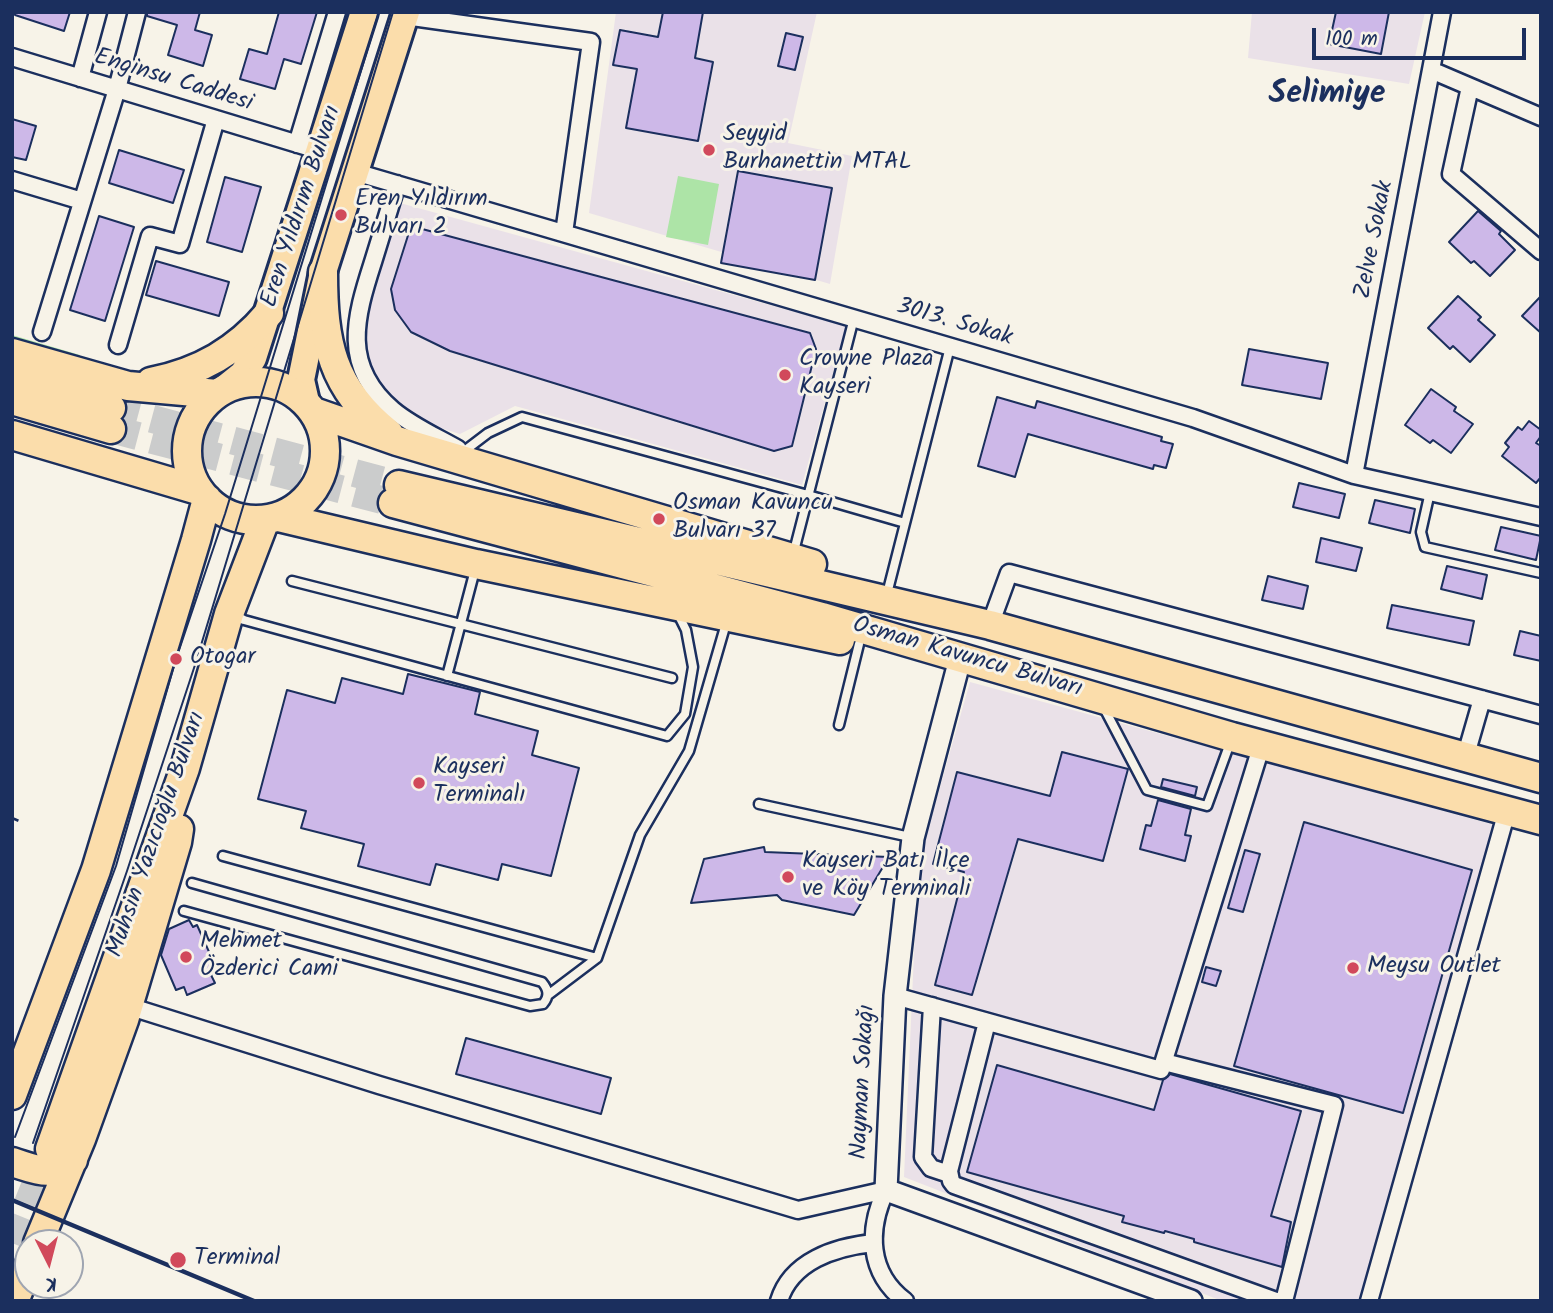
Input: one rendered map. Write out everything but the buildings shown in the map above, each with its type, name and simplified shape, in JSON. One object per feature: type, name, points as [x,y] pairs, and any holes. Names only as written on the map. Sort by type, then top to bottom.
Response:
[{"type":"highway","points":[[323,272],[326,334],[336,369],[363,409],[397,440]]},
{"type":"highway","points":[[12,377],[117,408],[177,376],[208,364],[247,337],[269,313]]},
{"type":"highway","points":[[12,354],[117,408]]},
{"type":"highway","points":[[272,519],[290,512],[310,496],[323,474],[326,448],[321,424],[310,407],[296,394],[266,382],[235,385],[220,392],[203,406],[196,416],[187,441],[188,466],[202,494],[225,514],[246,520],[272,519],[859,644],[960,659]]},
{"type":"highway","points":[[12,400],[117,408],[220,392]]},
{"type":"highway","points":[[310,407],[397,440],[497,471],[889,586],[990,625]]},
{"type":"highway","points":[[12,435],[202,494]]},
{"type":"highway","name":"Muhsin Yazıcıoğlu Bulvarı","points":[[12,1095],[96,870],[202,494]]},
{"type":"highway","name":"Osman Kavuncu Bulvarı","points":[[1541,778],[990,625],[396,494],[1232,737],[1541,820]]},
{"type":"highway","name":"Muhsin Yazıcıoğlu Bulvarı","points":[[61,1155],[185,768],[229,614],[272,519]]},
{"type":"highway","points":[[12,1048],[105,796],[135,738]]},
{"type":"highway","points":[[42,1229],[61,1155],[128,1006],[177,842],[185,768]]},
{"type":"highway","points":[[12,1163],[46,1172],[60,1170],[61,1155]]},
{"type":"main road","name":"Eren Yıldırım Bulvarı","points":[[220,392],[243,374],[248,366],[269,313],[309,147],[364,12]]},
{"type":"main road","name":"Eren Yıldırım Bulvarı","points":[[310,407],[301,380],[323,272],[405,14]]},
{"type":"street","points":[[80,78],[98,12]]},
{"type":"street","points":[[41,331],[117,89],[137,12]]},
{"type":"street","points":[[309,147],[337,12]]},
{"type":"street","name":"Zelve Sokak","points":[[1354,475],[1442,12]]},
{"type":"street","points":[[405,14],[592,42],[564,233]]},
{"type":"street","name":"Enginsu Caddesi","points":[[12,57],[309,147]]},
{"type":"street","points":[[1431,70],[1541,117]]},
{"type":"street","points":[[1470,87],[1451,174],[1541,251]]},
{"type":"street","points":[[118,345],[150,236],[180,244],[216,119]]},
{"type":"street","name":"3013. Sokak","points":[[355,172],[1193,418],[1354,475],[1541,517]]},
{"type":"street","points":[[12,180],[82,201]]},
{"type":"street","points":[[397,184],[359,307],[356,337],[360,360],[370,384],[394,411],[497,471]]},
{"type":"street","points":[[990,625],[1009,573],[1541,715]]},
{"type":"street","name":"Nayman Sokağı","points":[[960,659],[913,838],[895,996],[886,1190],[1191,1301]]},
{"type":"street","points":[[1465,758],[1482,699]]},
{"type":"street","points":[[895,996],[1161,1070],[1262,744]]},
{"type":"street","points":[[1369,1301],[1507,811]]},
{"type":"street","points":[[128,1006],[392,1089],[798,1210],[886,1190]]},
{"type":"street","points":[[932,1006],[923,1157],[931,1168],[949,1174]]},
{"type":"street","points":[[987,1022],[949,1174],[951,1181],[959,1188],[1276,1301]]},
{"type":"street","points":[[1164,1062],[1334,1105],[1284,1301]]},
{"type":"street","points":[[886,1190],[876,1216],[873,1243],[880,1272],[891,1289],[905,1301]]},
{"type":"street","points":[[779,1301],[791,1277],[815,1259],[843,1248],[873,1243]]},
{"type":"lane","points":[[792,558],[854,318]]},
{"type":"lane","points":[[889,586],[950,347]]},
{"type":"lane","points":[[463,452],[488,433],[522,417],[905,523]]},
{"type":"lane","points":[[1430,492],[1421,532],[1425,547],[1541,573]]},
{"type":"lane","points":[[447,676],[476,564]]},
{"type":"lane","points":[[292,581],[673,678]]},
{"type":"lane","points":[[229,614],[667,736],[685,714],[693,667],[686,630],[673,605]]},
{"type":"lane","points":[[184,911],[530,1006],[543,1004],[548,995],[597,958],[640,835],[689,751],[728,617]]},
{"type":"lane","points":[[839,726],[859,644]]},
{"type":"lane","points":[[1098,696],[1147,790],[1207,806],[1232,737]]},
{"type":"lane","points":[[759,804],[913,838]]},
{"type":"lane","points":[[223,856],[597,958]]},
{"type":"lane","points":[[192,883],[542,982],[548,995]]},
{"type":"path","points":[[12,818],[19,821]]},
{"type":"shaded area","name":"Seyyid Burhanettin MTAL","points":[[616,12],[817,12],[788,143],[852,156],[830,284],[589,213]]},
{"type":"shaded area","points":[[1252,12],[1425,12],[1409,84],[1248,58]]},
{"type":"shaded area","points":[[400,203],[846,326],[802,485],[515,406],[460,434],[431,425],[401,408],[384,390],[372,369],[365,346],[363,322]]},
{"type":"shaded area","points":[[970,682],[1513,830],[1379,1301],[1222,1301],[904,1177],[918,864]]},
{"type":"green space","points":[[678,176],[719,184],[708,245],[666,237]]},
{"type":"green space","points":[[12,335],[80,355],[79,364],[12,344]]},
{"type":"tunnel","points":[[111,408],[399,485]]},
{"type":"tunnel","points":[[111,429],[393,503]]},
{"type":"tunnel","points":[[12,1243],[50,1149]]},
{"type":"tram line","points":[[15,1137],[116,866],[176,659],[225,514],[379,12]]},
{"type":"tram line","points":[[33,1143],[195,665],[393,12]]},
{"type":"railway","points":[[12,1200],[254,1301]]},
{"type":"place","name":"Seyyid Burhanettin MTAL","points":[[709,150]]},
{"type":"place","name":"Eren Yıldırım Bulvarı 2","points":[[341,215]]},
{"type":"place","name":"Crowne Plaza Kayseri","points":[[785,375]]},
{"type":"place","name":"Osman Kavuncu Bulvarı 37","points":[[659,519]]},
{"type":"place","name":"Otogar","points":[[176,659]]},
{"type":"place","name":"Kayseri Terminalı","points":[[419,783]]},
{"type":"place","name":"Kayseri Batı İlçe ve Köy Terminali","points":[[788,877]]},
{"type":"place","name":"Mehmet Özderici Cami","points":[[186,957]]},
{"type":"place","name":"Meysu Outlet","points":[[1353,968]]},
{"type":"place","name":"Terminal","points":[[178,1260]]},
{"type":"district","name":"Selimiye","points":[[1327,97]]}]
